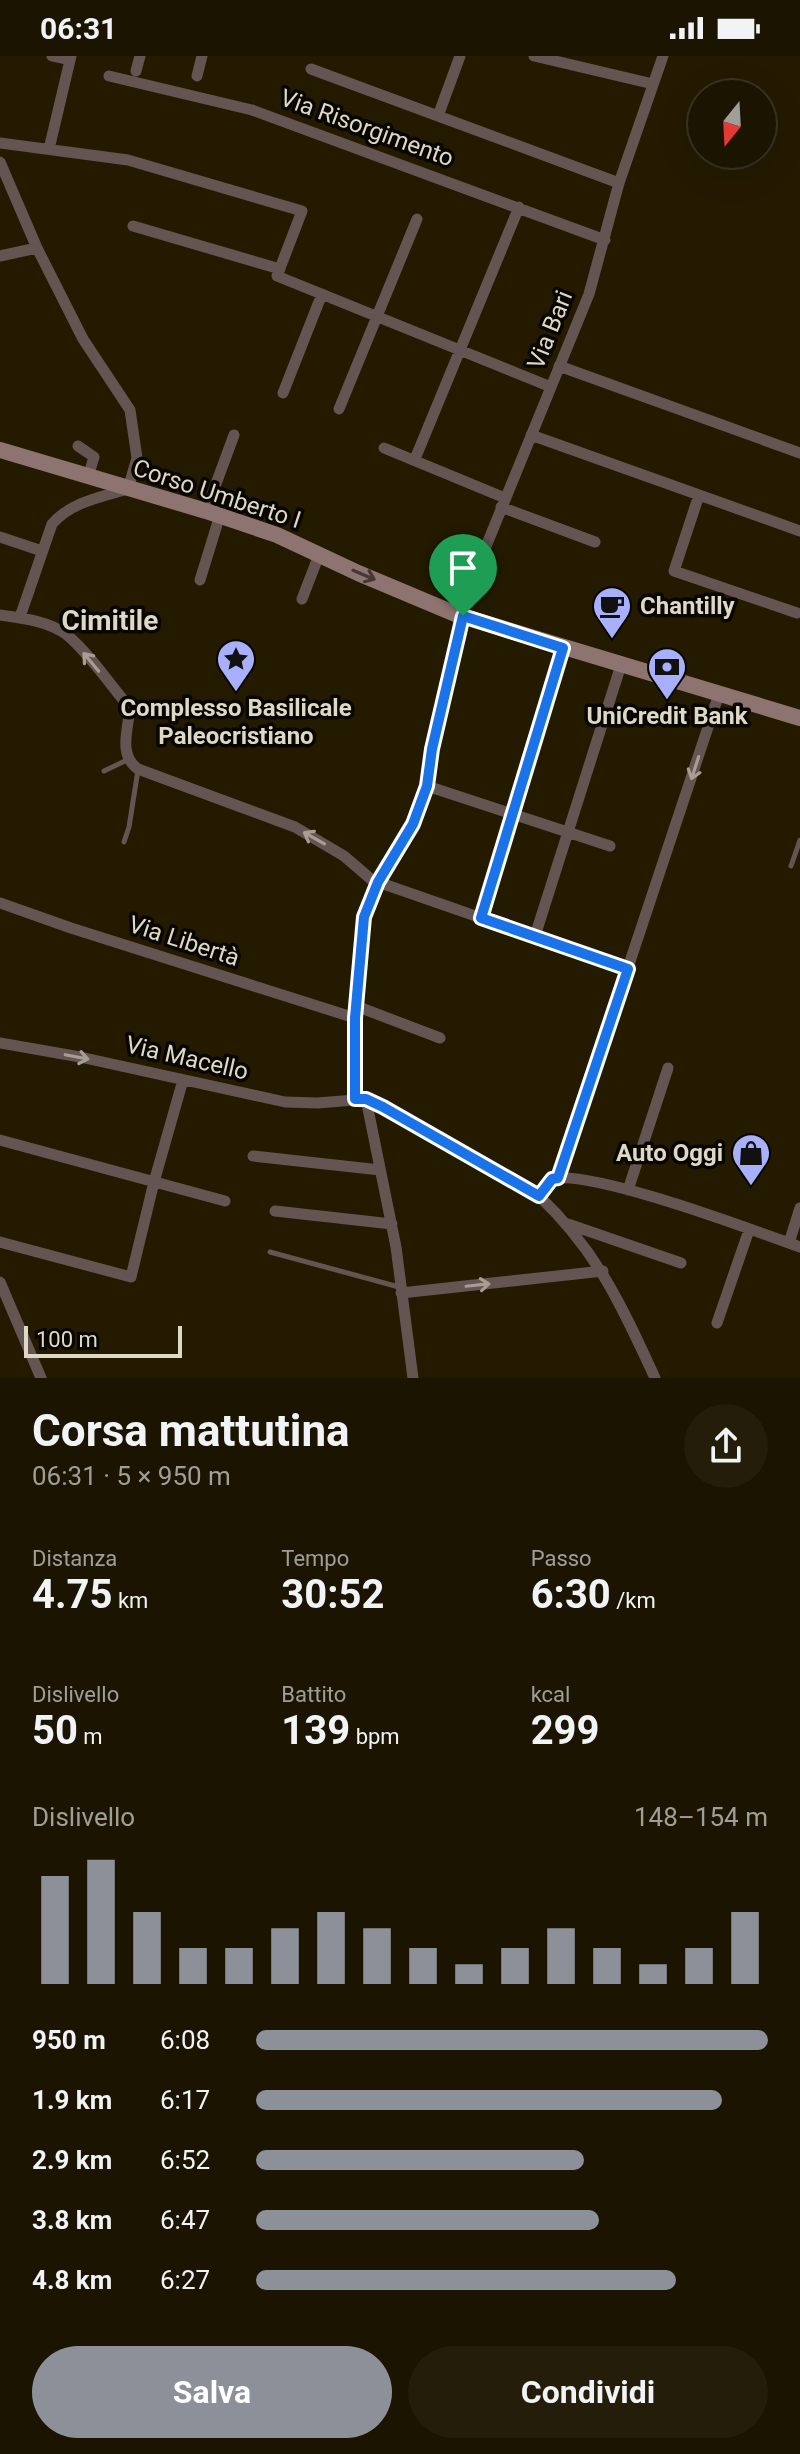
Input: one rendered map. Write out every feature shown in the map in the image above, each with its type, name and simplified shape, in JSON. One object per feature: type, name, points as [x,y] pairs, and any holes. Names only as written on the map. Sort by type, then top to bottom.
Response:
[{"type":"main road","name":"Corso Umberto I","points":[[0,450],[277,535],[461,616],[800,718]]},
{"type":"street","points":[[49,149],[70,58],[52,56]]},
{"type":"street","points":[[136,71],[140,56]]},
{"type":"street","points":[[197,76],[202,56]]},
{"type":"street","points":[[438,116],[460,56]]},
{"type":"street","points":[[534,56],[653,84]]},
{"type":"street","name":"Via Bari","points":[[413,1378],[392,1224],[360,1099],[355,1012],[364,917],[378,882],[413,824],[427,786],[461,616],[503,502],[589,294],[619,183],[663,56]]},
{"type":"street","points":[[311,69],[619,183]]},
{"type":"street","name":"Via Risorgimento","points":[[109,76],[252,110],[605,240]]},
{"type":"street","points":[[0,143],[128,160],[302,211],[279,273]]},
{"type":"street","points":[[0,162],[37,248],[83,339],[130,410],[137,458],[128,489],[75,505],[60,514],[52,524],[20,617]]},
{"type":"street","points":[[415,459],[519,207]]},
{"type":"street","points":[[339,409],[417,219]]},
{"type":"street","points":[[133,226],[279,273],[322,294],[551,387]]},
{"type":"street","points":[[0,256],[37,248]]},
{"type":"street","points":[[283,393],[322,294]]},
{"type":"street","points":[[559,366],[800,453]]},
{"type":"street","points":[[200,580],[213,513],[234,435]]},
{"type":"street","points":[[531,435],[800,531]]},
{"type":"street","points":[[78,446],[94,457],[88,477]]},
{"type":"street","points":[[384,448],[415,459],[595,542]]},
{"type":"street","points":[[699,495],[674,571],[797,613]]},
{"type":"street","points":[[0,537],[42,551]]},
{"type":"street","points":[[302,599],[319,555]]},
{"type":"street","points":[[0,615],[48,625],[66,635],[130,708],[125,752],[127,760],[138,769],[295,827],[321,841],[378,882],[628,969]]},
{"type":"street","points":[[481,918],[563,648]]},
{"type":"street","points":[[535,936],[621,665]]},
{"type":"street","points":[[558,1178],[719,694]]},
{"type":"street","points":[[427,786],[610,846]]},
{"type":"street","name":"Via Libertà","points":[[0,903],[86,933],[440,1038]]},
{"type":"street","name":"Via Macello","points":[[0,1043],[285,1102],[360,1099]]},
{"type":"street","points":[[628,1190],[668,1068]]},
{"type":"street","points":[[0,1242],[131,1277],[183,1080]]},
{"type":"street","points":[[360,1099],[539,1196],[568,1224],[603,1271],[622,1304],[655,1378]]},
{"type":"street","points":[[0,1140],[225,1201]]},
{"type":"street","points":[[253,1156],[380,1170]]},
{"type":"street","points":[[539,1196],[552,1179],[588,1181],[628,1190],[794,1245],[800,1208]]},
{"type":"street","points":[[275,1211],[392,1224]]},
{"type":"street","points":[[568,1224],[681,1263]]},
{"type":"street","points":[[717,1323],[749,1230]]},
{"type":"street","points":[[401,1290],[603,1271]]},
{"type":"street","points":[[0,1282],[41,1378]]},
{"type":"lane","points":[[104,771],[127,760]]},
{"type":"lane","points":[[124,842],[138,769]]},
{"type":"lane","points":[[791,866],[800,840]]},
{"type":"lane","points":[[270,1252],[401,1290]]},
{"type":"place","name":"Chantilly","points":[[612,640]]},
{"type":"place","name":"Complesso Basilicale Paleocristiano","points":[[236,693]]},
{"type":"place","name":"UniCredit Bank","points":[[667,701]]},
{"type":"place","name":"Auto Oggi","points":[[751,1187]]},
{"type":"district","name":"Cimitile","points":[[110,620]]},
{"type":"route","points":[[463,616],[563,648],[481,918],[628,969],[558,1178],[552,1179],[539,1196],[383,1107],[366,1099],[355,1099],[355,1018],[364,917],[378,882],[413,824],[427,786],[432,749],[463,616]]}]
